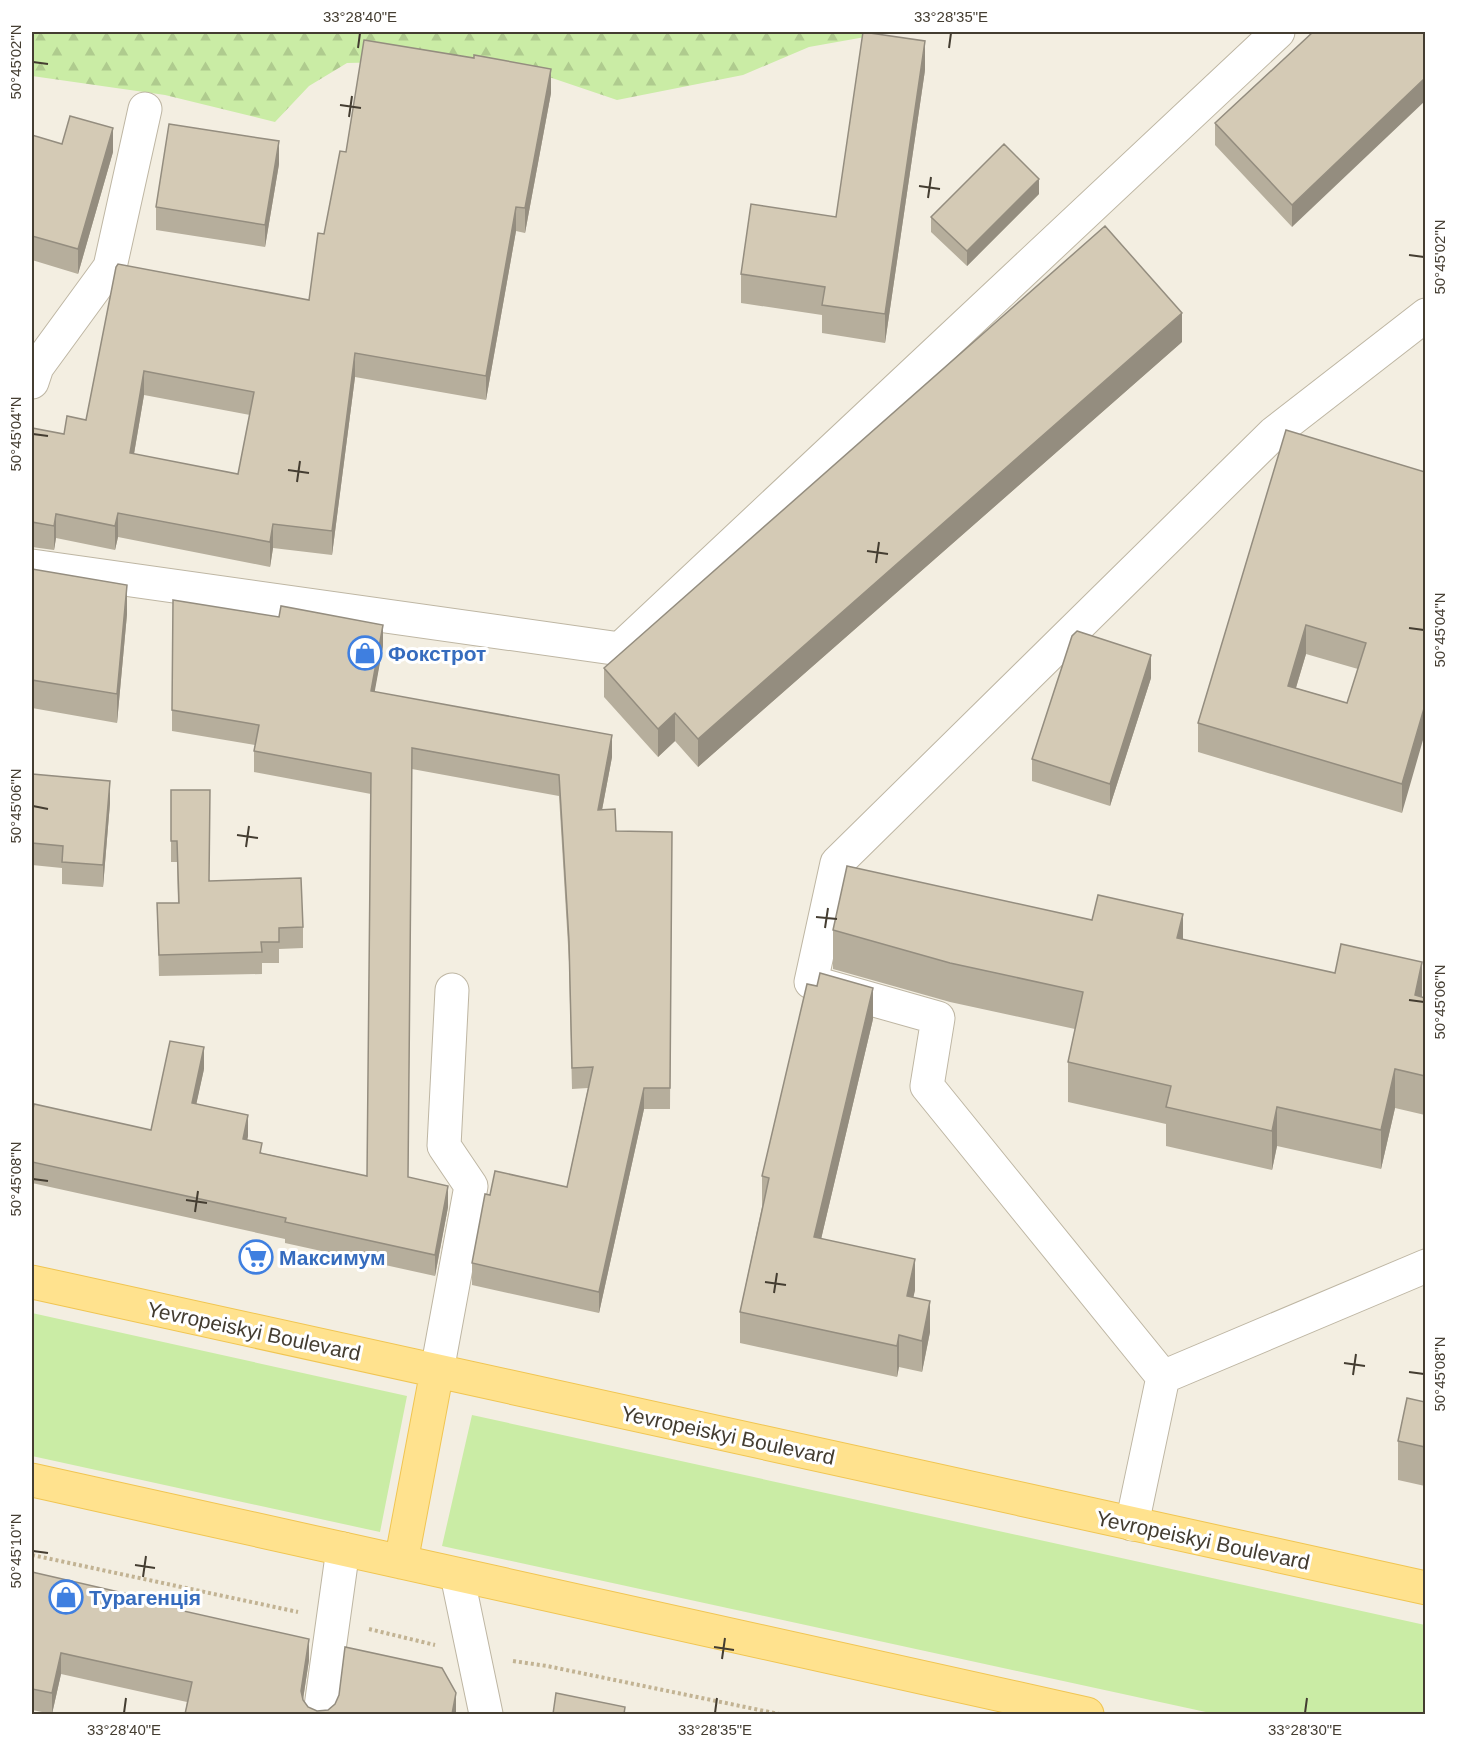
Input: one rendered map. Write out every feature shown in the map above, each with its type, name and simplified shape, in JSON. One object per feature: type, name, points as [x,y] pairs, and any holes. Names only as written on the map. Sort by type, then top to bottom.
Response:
[{"type":"main road","name":"Yevropeiskyi Boulevard","points":[[32,1282],[1425,1588]]},
{"type":"main road","points":[[401,1562],[437,1371]]},
{"type":"main road","points":[[32,1480],[1087,1714]]},
{"type":"lane","points":[[32,567],[620,649],[1278,32]]},
{"type":"lane","points":[[32,382],[38,367],[110,267],[145,109]]},
{"type":"lane","points":[[1163,1377],[927,1086],[938,1018],[811,982],[837,863],[1274,433],[1425,315]]},
{"type":"lane","points":[[437,1371],[471,1186],[444,1146],[452,990]]},
{"type":"lane","points":[[1163,1377],[1425,1266]]},
{"type":"lane","points":[[1132,1524],[1163,1377]]},
{"type":"lane","points":[[320,1714],[343,1549]]},
{"type":"lane","points":[[458,1575],[486,1714]]},
{"type":"path","points":[[32,1555],[333,1620],[474,1655],[547,1666],[779,1714]]},
{"type":"green space","points":[[32,32],[893,32],[809,47],[743,75],[617,100],[552,78],[431,61],[347,63],[309,86],[275,122],[165,95],[32,76]]},
{"type":"green space","points":[[32,1313],[407,1396],[380,1532],[32,1456]]},
{"type":"green space","points":[[472,1415],[1425,1625],[1425,1714],[1215,1714],[442,1546]]},
{"type":"building","points":[[863,32],[925,41],[885,314],[822,305],[825,287],[741,274],[751,204],[836,217]]},
{"type":"building","points":[[1313,32],[1425,32],[1425,78],[1292,205],[1215,123]]},
{"type":"building","points":[[364,40],[474,58],[474,55],[551,69],[525,208],[516,207],[486,376],[355,353],[332,531],[273,524],[270,542],[118,513],[115,526],[56,514],[54,526],[32,522],[32,428],[64,434],[67,416],[86,420],[118,264],[309,300],[318,233],[324,234],[340,151],[346,152]],"holes":[[[144,371],[254,392],[238,474],[130,453]]]},
{"type":"building","points":[[70,116],[113,128],[78,249],[32,236],[32,135],[62,144]]},
{"type":"building","points":[[169,124],[279,141],[265,225],[156,207]]},
{"type":"building","points":[[1004,144],[1039,179],[967,251],[931,217]]},
{"type":"building","points":[[1105,226],[1182,313],[698,739],[675,713],[658,729],[604,668]]},
{"type":"building","points":[[1286,430],[1425,472],[1425,705],[1402,784],[1198,723]],"holes":[[[1306,625],[1366,643],[1347,703],[1288,686]]]},
{"type":"building","points":[[32,569],[127,585],[117,694],[32,680]]},
{"type":"building","points":[[173,600],[279,617],[281,606],[383,625],[371,691],[612,735],[598,810],[615,809],[616,831],[672,832],[670,1088],[644,1088],[599,1292],[472,1263],[485,1194],[490,1195],[495,1171],[567,1187],[593,1067],[572,1068],[569,941],[559,775],[412,748],[408,1177],[448,1186],[435,1255],[285,1222],[286,1218],[32,1162],[34,1104],[151,1130],[170,1041],[204,1047],[192,1103],[248,1115],[243,1139],[262,1143],[260,1153],[367,1176],[371,773],[254,751],[259,725],[172,710]]},
{"type":"building","points":[[1077,631],[1151,655],[1110,784],[1032,759],[1072,636]]},
{"type":"building","points":[[32,774],[110,781],[103,865],[62,862],[63,846],[32,843]]},
{"type":"building","points":[[171,790],[210,790],[209,881],[301,878],[303,927],[279,928],[279,942],[261,942],[262,952],[159,955],[157,903],[179,903],[177,841],[171,841]]},
{"type":"building","points":[[847,866],[1092,920],[1098,895],[1183,914],[1177,938],[1335,973],[1341,944],[1422,962],[1415,995],[1425,998],[1425,1076],[1395,1069],[1381,1130],[1277,1107],[1272,1131],[1166,1107],[1171,1086],[1068,1062],[1083,992],[950,963],[833,930]]},
{"type":"building","points":[[820,973],[873,988],[814,1237],[915,1259],[907,1296],[930,1301],[922,1341],[899,1335],[897,1346],[740,1312],[769,1178],[762,1176],[807,984],[817,986]]},
{"type":"building","points":[[1407,1398],[1425,1402],[1425,1447],[1398,1441]]},
{"type":"building","points":[[32,1572],[180,1606],[179,1610],[309,1639],[301,1691],[308,1707],[317,1711],[328,1710],[335,1704],[339,1695],[345,1647],[442,1668],[456,1693],[452,1714],[185,1714],[192,1682],[61,1653],[52,1693],[32,1689]]},
{"type":"building","points":[[556,1693],[625,1707],[624,1714],[553,1714]]},
{"type":"place","name":"Фокстрот","points":[[365,653]]},
{"type":"place","name":"Максимум","points":[[256,1257]]},
{"type":"place","name":"Турагенція","points":[[66,1597]]}]
